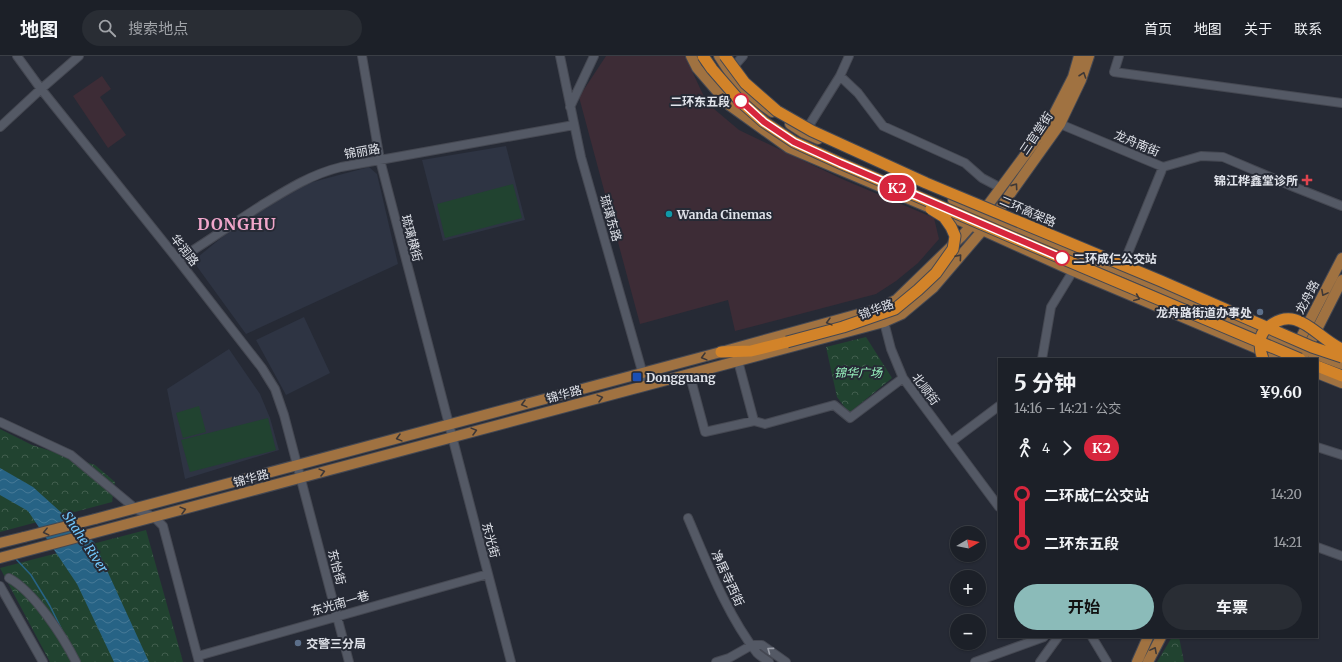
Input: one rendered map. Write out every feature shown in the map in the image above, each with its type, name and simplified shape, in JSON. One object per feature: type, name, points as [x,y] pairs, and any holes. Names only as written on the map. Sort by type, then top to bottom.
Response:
[{"type":"highway","points":[[703,56],[712,69],[739,100],[764,122],[794,142],[1021,241],[1145,293],[1301,354]]},
{"type":"highway","name":"二环高架路","points":[[725,56],[745,83],[777,111],[812,132],[926,183],[1161,281],[1312,347],[1342,357]]},
{"type":"highway","points":[[721,352],[751,351],[843,327],[896,310],[936,273],[953,249],[955,236],[944,217],[931,208],[862,177],[840,163]]},
{"type":"highway","points":[[1263,358],[1260,347],[1263,333],[1272,324],[1284,319],[1294,319],[1304,323],[1326,340],[1342,349]]},
{"type":"highway","points":[[1318,366],[1342,376]]},
{"type":"main road","points":[[691,56],[697,68],[729,105],[789,148],[1280,358]]},
{"type":"main road","points":[[719,56],[741,90],[804,133],[993,218],[1121,271],[1301,354],[1317,358]]},
{"type":"main road","name":"三官堂街","points":[[982,213],[1052,120],[1073,78],[1079,56]]},
{"type":"main road","name":"三官堂街","points":[[993,218],[1060,124],[1081,80],[1089,56]]},
{"type":"main road","name":"锦华路","points":[[5,542],[136,509],[877,309],[896,300],[961,237],[982,213]]},
{"type":"main road","name":"锦华路","points":[[0,558],[884,322],[902,314],[933,288],[993,218]]},
{"type":"main road","name":"龙舟路","points":[[1301,354],[1342,258]]},
{"type":"main road","points":[[1301,354],[1342,280]]},
{"type":"main road","points":[[1318,358],[1342,364]]},
{"type":"main road","points":[[1318,373],[1342,383]]},
{"type":"main road","points":[[1137,662],[1148,638]]},
{"type":"main road","points":[[1148,662],[1160,638]]},
{"type":"street","name":"华润路","points":[[17,56],[41,89],[178,260],[262,368],[275,389],[284,415],[300,478]]},
{"type":"street","points":[[0,127],[79,56]]},
{"type":"street","name":"琉璃横街","points":[[362,56],[380,160],[449,424]]},
{"type":"street","name":"琉璃东路","points":[[560,56],[581,158],[646,385]]},
{"type":"street","points":[[570,107],[594,56]]},
{"type":"street","points":[[730,72],[743,56]]},
{"type":"street","points":[[804,133],[840,76],[849,56]]},
{"type":"street","points":[[1119,56],[1114,72],[1342,103]]},
{"type":"street","points":[[840,76],[858,93],[883,126],[965,163],[982,178],[1001,188]]},
{"type":"street","name":"龙舟南街","points":[[1060,124],[1163,167],[1201,156],[1223,157],[1342,206]]},
{"type":"street","name":"锦丽路","points":[[178,260],[291,187],[316,174],[341,167],[574,125]]},
{"type":"street","points":[[1121,271],[1163,167]]},
{"type":"street","points":[[1042,358],[1051,307],[1074,271]]},
{"type":"street","name":"北顺街","points":[[884,322],[891,349],[903,378],[998,506]]},
{"type":"street","points":[[738,361],[754,421]]},
{"type":"street","points":[[690,376],[705,432],[754,421],[765,424],[834,405],[850,418],[903,378]]},
{"type":"street","points":[[951,442],[998,407]]},
{"type":"street","points":[[0,422],[71,455],[136,509],[154,517],[163,526],[199,659]]},
{"type":"street","name":"东光街","points":[[449,424],[511,662]]},
{"type":"street","points":[[1318,447],[1342,454]]},
{"type":"street","name":"东怡街","points":[[300,478],[338,616],[349,662]]},
{"type":"street","name":"净居寺西街","points":[[688,518],[713,576],[734,617],[746,638],[758,654],[769,662]]},
{"type":"street","points":[[1318,547],[1342,556]]},
{"type":"street","name":"东光南一巷","points":[[199,659],[338,616],[488,574]]},
{"type":"street","points":[[9,578],[18,583],[42,609],[67,644],[76,662]]},
{"type":"street","points":[[0,586],[43,662]]},
{"type":"street","points":[[975,662],[1041,638]]},
{"type":"street","points":[[1040,662],[1057,638]]},
{"type":"street","points":[[1093,638],[1107,662]]},
{"type":"street","points":[[716,662],[729,658],[752,645],[762,645],[786,662]]},
{"type":"shaded area","points":[[606,56],[685,56],[707,103],[739,130],[842,179],[934,218],[939,239],[918,263],[896,281],[876,294],[735,331],[728,300],[640,324],[579,97]]},
{"type":"shaded area","points":[[102,76],[111,89],[100,97],[126,135],[108,148],[73,96]]},
{"type":"shaded area","points":[[506,146],[525,220],[443,241],[422,160]]},
{"type":"shaded area","points":[[369,167],[377,174],[398,264],[246,334],[193,261],[232,229],[278,199],[309,183]]},
{"type":"shaded area","points":[[304,317],[330,373],[286,395],[256,340]]},
{"type":"shaded area","points":[[229,349],[260,394],[270,418],[279,450],[185,479],[167,389]]},
{"type":"green space","points":[[513,184],[522,218],[445,238],[437,204]]},
{"type":"green space","name":"锦华广场","points":[[866,337],[892,378],[849,413],[837,397],[826,347]]},
{"type":"green space","points":[[199,406],[206,432],[183,438],[176,413]]},
{"type":"green space","points":[[268,418],[276,450],[190,472],[181,440]]},
{"type":"green space","points":[[0,429],[32,445],[95,465],[115,482],[112,502],[0,532]]},
{"type":"green space","points":[[146,530],[183,662],[50,662],[0,568]]},
{"type":"green space","points":[[1171,638],[1179,638],[1184,662],[1157,662]]},
{"type":"water","name":"Shahe River","points":[[0,468],[33,487],[94,542],[149,662],[114,662],[77,584],[28,511],[0,495]]},
{"type":"waterway","points":[[15,558],[31,575],[50,606],[62,630]]},
{"type":"bus line","name":"K2","points":[[741,101],[764,122],[794,142],[1062,258]]},
{"type":"place","name":"二环东五段","points":[[741,101]]},
{"type":"place","name":"锦江桦鑫堂诊所","points":[[1307,180]]},
{"type":"place","name":"Wanda Cinemas","points":[[669,214]]},
{"type":"place","name":"二环成仁公交站","points":[[1062,258]]},
{"type":"place","name":"龙舟路街道办事处","points":[[1260,312]]},
{"type":"place","name":"Dongguang","points":[[637,377]]},
{"type":"place","name":"交警三分局","points":[[298,643]]},
{"type":"district","name":"DONGHU","points":[[237,224]]}]
